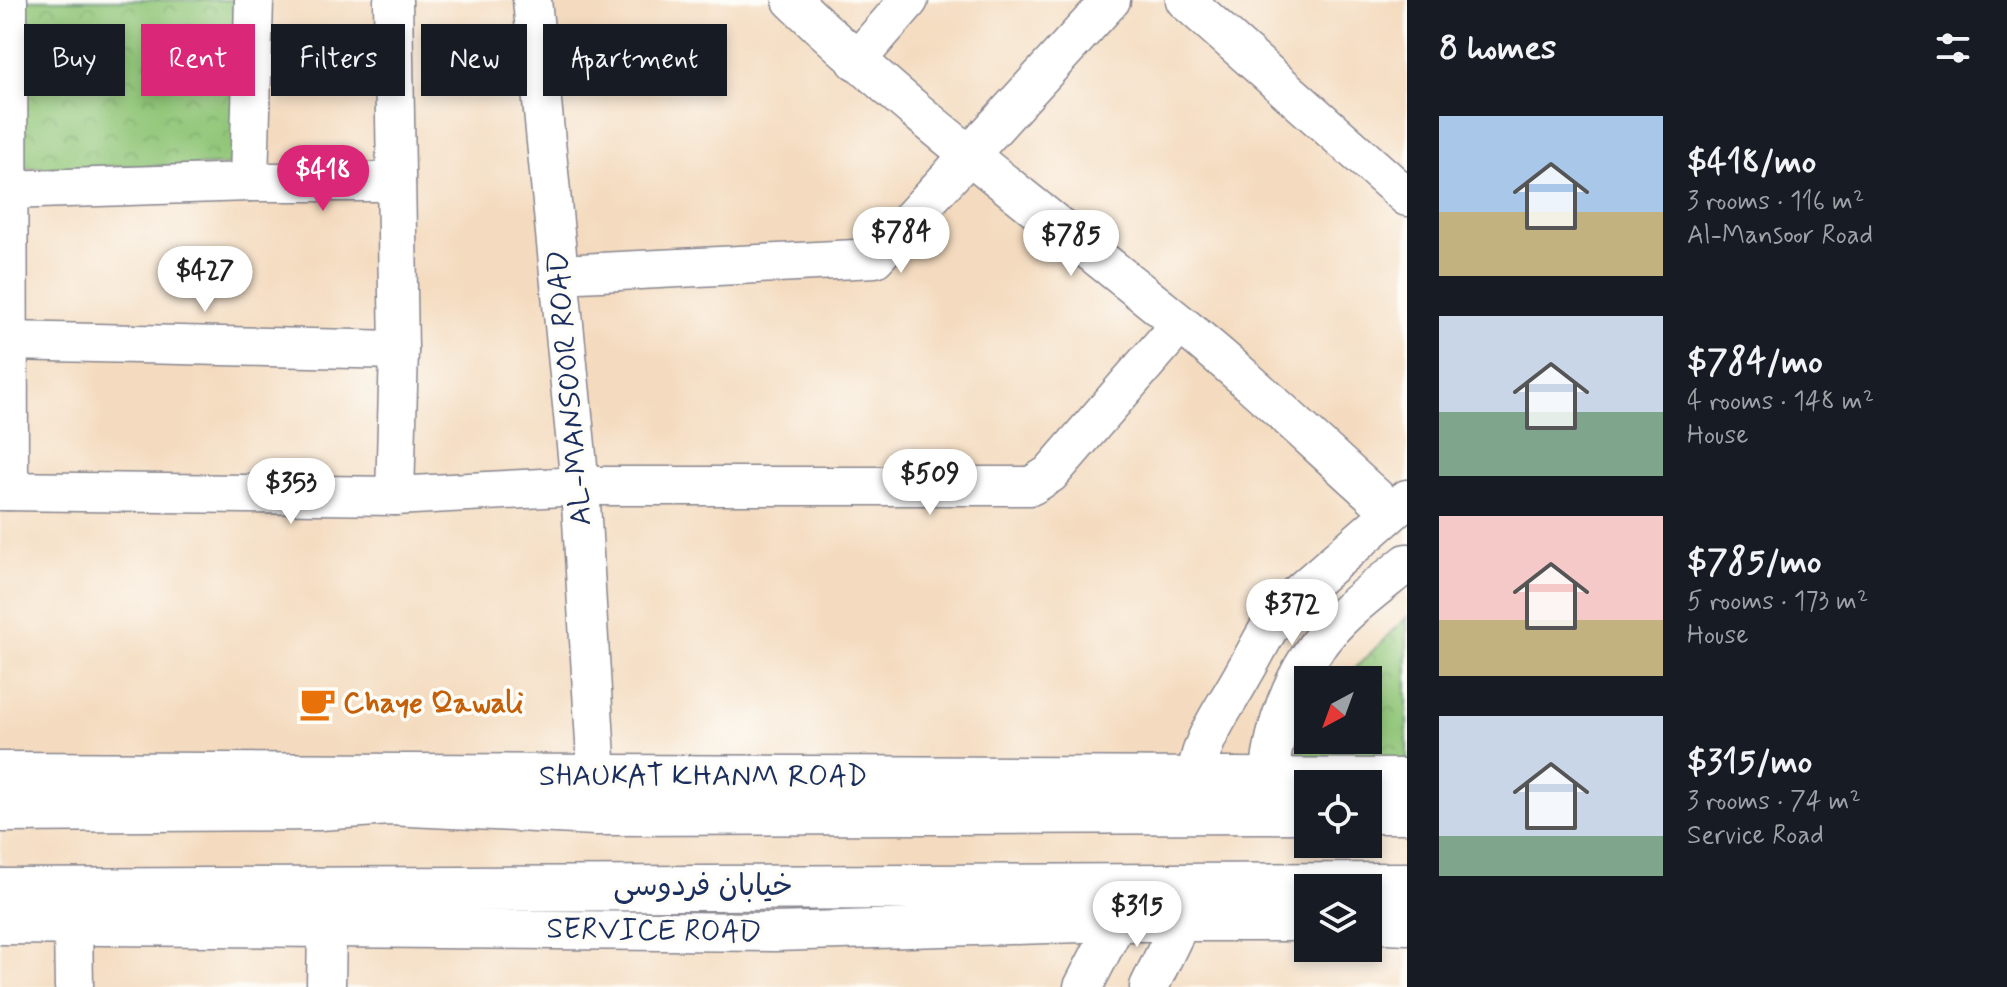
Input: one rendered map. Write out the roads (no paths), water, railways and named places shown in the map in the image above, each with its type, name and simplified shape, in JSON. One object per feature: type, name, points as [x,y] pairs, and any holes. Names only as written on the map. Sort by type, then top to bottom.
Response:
[{"type":"main road","points":[[0,810],[320,808],[596,794],[1194,796],[1282,801]]},
{"type":"main road","points":[[1382,811],[1407,811]]},
{"type":"main road","name":"خیابان فردوسی","points":[[0,891],[1136,883],[1190,902],[1396,908]]},
{"type":"street","points":[[8,0],[10,341],[4,491],[395,496],[580,486],[1031,486],[1050,474],[1180,324]]},
{"type":"street","points":[[249,182],[254,0]]},
{"type":"street","points":[[393,0],[399,350],[395,496]]},
{"type":"street","name":"AL-MANSOOR ROAD","points":[[532,0],[580,486],[596,794]]},
{"type":"street","points":[[792,0],[856,61],[969,158],[1180,324],[1399,505],[1283,607],[1268,626],[1238,684],[1211,724],[1194,796]]},
{"type":"street","points":[[856,61],[909,0]]},
{"type":"street","points":[[560,274],[875,258],[1111,0]]},
{"type":"street","points":[[1185,0],[1407,197]]},
{"type":"street","points":[[7,190],[249,182],[396,182]]},
{"type":"street","points":[[10,341],[399,350]]},
{"type":"street","points":[[1407,563],[1342,616],[1322,639],[1277,727],[1282,801],[1407,778]]},
{"type":"street","points":[[1238,684],[1286,705]]},
{"type":"street","name":"SHAUKAT KHANM ROAD","points":[[0,771],[596,794]]},
{"type":"street","points":[[1083,987],[1136,883]]},
{"type":"street","points":[[1149,987],[1190,902]]},
{"type":"street","name":"SERVICE ROAD","points":[[0,925],[774,932],[1116,922],[1190,902],[1294,920]]},
{"type":"street","points":[[73,925],[74,987]]},
{"type":"street","points":[[326,987],[327,928]]},
{"type":"place","name":"Chaye Qawali","points":[[317,703]]}]
